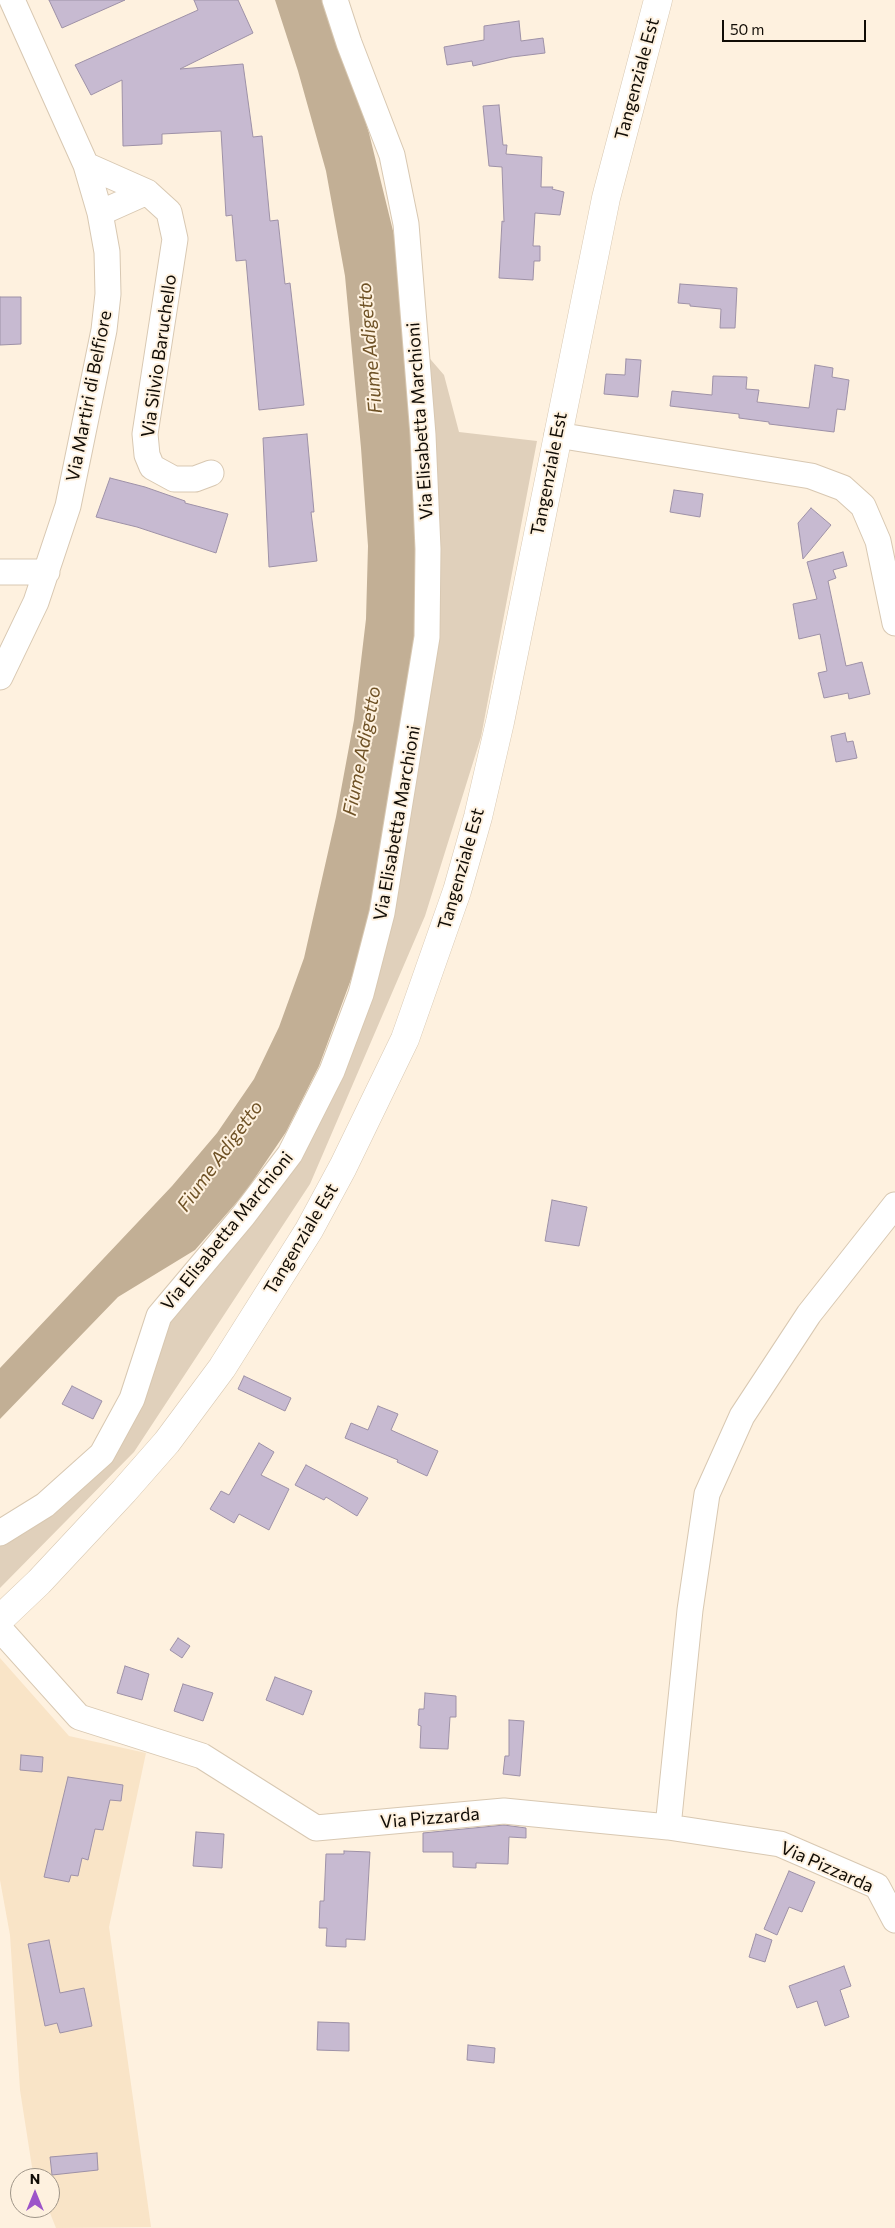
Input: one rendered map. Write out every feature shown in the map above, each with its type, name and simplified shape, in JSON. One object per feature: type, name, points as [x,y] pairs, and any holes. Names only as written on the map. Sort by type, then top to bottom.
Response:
[{"type":"main road","name":"Tangenziale Est","points":[[0,1619],[39,1582],[124,1491],[167,1442],[222,1368],[309,1230],[374,1104],[404,1039],[430,971],[457,891],[478,817],[500,722],[606,198],[658,0]]},
{"type":"street","name":"Via Martiri di Belfiore","points":[[0,677],[36,602],[48,572],[68,506],[104,330],[108,294],[107,252],[100,214],[86,165],[12,0]]},
{"type":"street","name":"Via Elisabetta Marchioni","points":[[0,1533],[45,1505],[102,1454],[132,1399],[159,1316],[243,1216],[290,1154],[332,1071],[358,1003],[382,913],[427,637],[428,549],[423,445],[406,224],[392,155],[349,43],[335,0]]},
{"type":"street","name":"Via Silvio Baruchello","points":[[86,165],[147,192],[169,212],[175,239],[145,434],[147,455],[152,467],[174,479],[195,479],[210,473]]},
{"type":"street","points":[[100,214],[147,192]]},
{"type":"street","points":[[557,435],[811,476],[843,488],[863,506],[878,541],[895,623]]},
{"type":"street","points":[[0,572],[48,572]]},
{"type":"street","points":[[668,1827],[690,1610],[707,1494],[742,1416],[809,1314],[895,1205]]},
{"type":"street","name":"Via Pizzarda","points":[[0,1629],[79,1717],[202,1756],[316,1828],[504,1811],[668,1827],[780,1844],[877,1886],[895,1920]]},
{"type":"shaded area","points":[[425,353],[444,375],[459,432],[537,441],[481,737],[425,916],[310,1184],[134,1452],[0,1588],[0,1539],[103,1459],[164,1319],[294,1161],[389,908],[429,704],[439,582],[437,464]]},
{"type":"shaded area","points":[[0,1658],[69,1736],[146,1753],[109,1927],[151,2227],[56,2228],[52,2218],[60,2218],[60,2168],[32,2167],[20,2090],[10,1935],[0,1880]]},
{"type":"water","name":"Fiume Adigetto","points":[[275,0],[327,0],[369,133],[395,239],[412,386],[421,621],[400,780],[360,955],[319,1066],[286,1132],[244,1194],[195,1250],[118,1297],[0,1419],[0,1368],[172,1186],[217,1133],[254,1079],[279,1027],[304,958],[336,817],[354,720],[366,619],[368,546],[361,448],[345,276],[326,171],[298,71]]},
{"type":"building","points":[[49,0],[125,0],[62,28]]},
{"type":"building","points":[[194,0],[238,0],[253,33],[180,69],[243,64],[253,137],[262,136],[270,221],[278,220],[285,284],[290,283],[304,405],[259,410],[246,260],[236,261],[232,215],[226,216],[221,131],[162,134],[162,144],[123,146],[122,80],[91,95],[75,65],[198,10]]},
{"type":"building","points":[[519,21],[521,41],[543,38],[545,53],[512,57],[473,66],[472,61],[447,65],[444,47],[484,40],[484,26]]},
{"type":"building","points":[[499,105],[503,145],[507,145],[506,154],[542,157],[541,187],[553,187],[552,189],[564,192],[560,215],[535,213],[533,246],[540,246],[540,261],[534,261],[533,280],[499,278],[502,221],[504,222],[502,167],[489,166],[483,106]]},
{"type":"building","points":[[680,284],[737,288],[735,328],[720,328],[721,309],[678,303]]},
{"type":"building","points":[[0,297],[21,297],[21,344],[0,345]]},
{"type":"building","points":[[626,359],[641,360],[638,397],[604,394],[606,374],[625,375]]},
{"type":"building","points":[[815,365],[833,368],[832,377],[849,380],[845,410],[837,409],[834,432],[769,424],[769,422],[739,418],[739,414],[670,406],[672,391],[712,395],[713,376],[747,377],[746,389],[759,390],[757,402],[809,408]]},
{"type":"building","points":[[307,434],[314,512],[311,512],[317,561],[269,567],[263,438]]},
{"type":"building","points":[[110,478],[145,487],[185,501],[185,503],[228,514],[216,553],[137,527],[96,517]]},
{"type":"building","points":[[674,490],[703,494],[700,517],[670,512]]},
{"type":"building","points":[[811,508],[831,525],[803,559],[798,523]]},
{"type":"building","points":[[843,552],[847,566],[833,570],[836,578],[828,581],[846,666],[862,662],[870,694],[849,699],[848,693],[824,698],[818,673],[827,671],[820,634],[799,639],[793,604],[817,599],[807,562]]},
{"type":"building","points":[[845,733],[847,742],[853,741],[857,758],[836,762],[831,736]]},
{"type":"building","points":[[552,1200],[587,1207],[579,1246],[545,1241]]},
{"type":"building","points":[[244,1376],[291,1398],[285,1411],[238,1389]]},
{"type":"building","points":[[72,1386],[102,1401],[93,1419],[62,1404]]},
{"type":"building","points":[[378,1406],[398,1414],[391,1430],[438,1451],[427,1476],[397,1462],[398,1460],[345,1438],[351,1423],[368,1430]]},
{"type":"building","points":[[259,1443],[274,1452],[261,1475],[289,1489],[269,1530],[239,1514],[234,1523],[210,1509],[221,1491],[229,1495]]},
{"type":"building","points":[[306,1465],[368,1498],[357,1516],[326,1497],[324,1500],[295,1485]]},
{"type":"building","points":[[178,1638],[190,1646],[182,1658],[170,1650]]},
{"type":"building","points":[[125,1666],[149,1674],[142,1700],[117,1693]]},
{"type":"building","points":[[275,1677],[312,1691],[303,1715],[266,1700]]},
{"type":"building","points":[[183,1684],[213,1693],[203,1721],[174,1711]]},
{"type":"building","points":[[425,1693],[456,1696],[456,1717],[450,1717],[448,1749],[420,1748],[421,1726],[418,1725],[419,1709],[424,1709]]},
{"type":"building","points":[[509,1720],[524,1721],[520,1776],[503,1774],[505,1756],[509,1756]]},
{"type":"building","points":[[21,1755],[43,1757],[42,1772],[20,1770]]},
{"type":"building","points":[[68,1777],[123,1785],[121,1801],[110,1800],[103,1830],[95,1829],[88,1860],[82,1858],[78,1876],[71,1875],[69,1882],[44,1877]]},
{"type":"building","points":[[504,1825],[526,1828],[526,1838],[509,1837],[508,1864],[476,1863],[476,1868],[453,1867],[453,1852],[423,1852],[423,1833]]},
{"type":"building","points":[[196,1832],[224,1834],[222,1868],[193,1866]]},
{"type":"building","points":[[344,1851],[370,1852],[365,1940],[346,1939],[346,1947],[326,1946],[327,1928],[319,1928],[320,1901],[324,1901],[326,1854],[344,1854]]},
{"type":"building","points":[[789,1871],[815,1882],[802,1912],[789,1907],[777,1935],[764,1929]]},
{"type":"building","points":[[756,1934],[772,1940],[765,1962],[749,1957]]},
{"type":"building","points":[[49,1940],[60,1993],[84,1988],[92,2026],[60,2033],[57,2023],[45,2026],[28,1944]]},
{"type":"building","points":[[844,1966],[851,1986],[840,1990],[849,2017],[825,2026],[817,2001],[797,2008],[789,1986]]},
{"type":"building","points":[[318,2022],[349,2023],[349,2051],[317,2050]]},
{"type":"building","points":[[468,2045],[495,2048],[494,2063],[467,2060]]},
{"type":"building","points":[[97,2153],[98,2170],[60,2174],[60,2168],[51,2168],[50,2157]]}]
